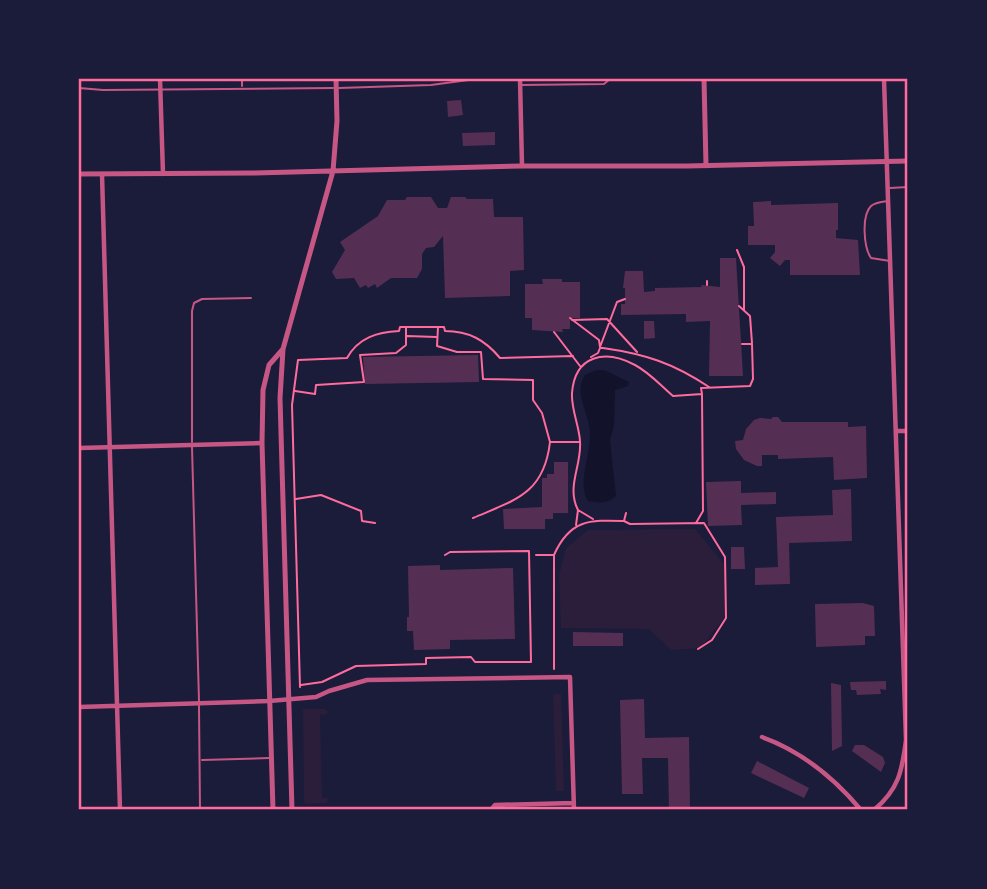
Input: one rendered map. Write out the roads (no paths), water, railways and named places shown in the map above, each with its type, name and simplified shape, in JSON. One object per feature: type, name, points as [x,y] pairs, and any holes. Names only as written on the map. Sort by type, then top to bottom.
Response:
[{"type":"street","points":[[160,79],[163,174]]},
{"type":"street","points":[[292,810],[280,398],[283,349],[333,171],[337,121],[336,79]]},
{"type":"street","points":[[704,79],[706,166]]},
{"type":"street","points":[[874,810],[887,799],[901,774],[906,740],[898,431],[884,79]]},
{"type":"street","points":[[520,82],[522,166]]},
{"type":"street","points":[[79,174],[908,161]]},
{"type":"street","points":[[102,174],[120,810]]},
{"type":"street","points":[[273,810],[262,443],[263,390],[269,365],[283,349]]},
{"type":"street","points":[[898,431],[908,431]]},
{"type":"street","points":[[79,448],[262,443]]},
{"type":"street","points":[[79,707],[316,697],[367,680],[570,677],[574,810]]},
{"type":"street","points":[[762,737],[782,744],[805,760],[834,782],[861,810]]},
{"type":"street","points":[[491,810],[495,805],[574,803]]},
{"type":"lane","points":[[242,79],[242,87]]},
{"type":"lane","points":[[431,79],[431,85]]},
{"type":"lane","points":[[79,82],[79,88],[103,90],[336,88],[431,85],[476,79]]},
{"type":"lane","points":[[520,82],[604,84],[610,79]]},
{"type":"lane","points":[[888,188],[908,187]]},
{"type":"lane","points":[[889,201],[878,202],[871,206],[866,214],[866,252],[871,258],[891,261]]},
{"type":"lane","points":[[200,810],[192,445],[192,311],[194,303],[202,299],[251,298]]},
{"type":"lane","points":[[200,760],[271,758]]}]
